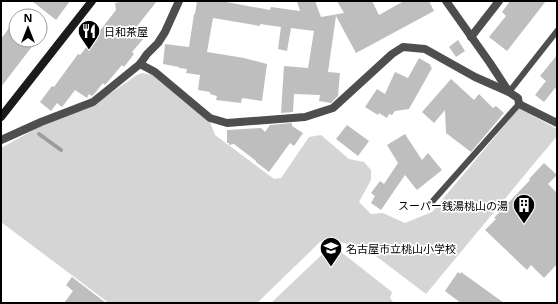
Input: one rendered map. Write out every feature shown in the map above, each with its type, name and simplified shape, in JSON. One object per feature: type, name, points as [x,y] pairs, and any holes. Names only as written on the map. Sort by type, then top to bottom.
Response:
[{"type":"street","points":[[2,114],[92,1]]},
{"type":"street","points":[[1,140],[41,122],[93,102],[140,64],[158,43],[165,32],[179,1]]},
{"type":"street","points":[[446,1],[509,92]]},
{"type":"street","points":[[471,37],[499,1]]},
{"type":"street","points":[[140,64],[154,72],[210,118],[227,123],[305,117],[333,108],[392,54],[403,47],[425,49],[475,77],[509,92],[518,98],[519,104],[557,123]]},
{"type":"lane","points":[[509,92],[557,31]]},
{"type":"lane","points":[[431,203],[519,104]]},
{"type":"shaded area","points":[[142,73],[153,75],[210,122],[215,135],[274,179],[281,178],[309,137],[321,135],[349,159],[364,162],[371,170],[371,180],[359,202],[371,214],[383,213],[405,223],[432,212],[519,108],[557,129],[557,136],[426,294],[368,250],[337,241],[320,242],[257,303],[109,303],[1,222],[1,148],[37,128],[89,108]]},
{"type":"shaded area","name":"名古屋市立桃山小学校","points":[[332,245],[392,292],[390,298],[394,303],[271,303]]},
{"type":"building","points":[[32,1],[70,1],[56,20],[48,14],[48,8],[41,8]]},
{"type":"building","points":[[126,1],[157,1],[134,30],[144,38],[132,52],[134,54],[124,67],[122,65],[105,85],[103,83],[92,96],[89,94],[87,98],[75,90],[62,107],[57,103],[51,111],[40,102],[52,86],[54,87],[78,54],[80,55],[116,10],[115,3]]},
{"type":"building","points":[[197,1],[226,2],[270,10],[271,7],[300,11],[297,1],[315,1],[321,17],[344,13],[337,1],[372,1],[379,15],[404,1],[429,1],[434,11],[356,53],[336,16],[328,72],[340,73],[338,96],[331,103],[319,101],[320,95],[294,94],[293,112],[281,113],[284,66],[308,68],[314,31],[291,28],[287,51],[278,49],[281,27],[260,24],[260,26],[213,18],[207,52],[244,58],[267,64],[262,101],[242,98],[241,103],[216,100],[217,96],[210,94],[210,92],[198,90],[200,75],[186,73],[187,69],[163,64],[165,44],[189,47]]},
{"type":"building","points":[[510,1],[546,1],[507,51],[489,37],[506,16],[502,12]]},
{"type":"building","points":[[8,29],[8,48],[31,48],[1,87],[1,39]]},
{"type":"building","points":[[458,40],[465,51],[456,57],[449,47]]},
{"type":"building","points":[[557,55],[557,90],[555,88],[544,102],[535,95],[546,81],[540,76]]},
{"type":"building","points":[[419,58],[431,65],[430,66],[432,68],[409,109],[395,111],[392,115],[389,114],[387,118],[379,113],[378,115],[365,107],[377,89],[385,94],[395,72],[408,78]]},
{"type":"building","points":[[451,79],[474,100],[479,94],[493,108],[496,106],[504,113],[471,152],[446,133],[445,110],[434,123],[422,112]]},
{"type":"building","points":[[292,123],[292,126],[303,133],[294,146],[290,143],[269,172],[234,144],[229,145],[229,143],[227,143],[227,130],[261,128],[265,132],[270,125]]},
{"type":"building","points":[[347,125],[369,141],[358,156],[336,139]]},
{"type":"building","points":[[405,134],[422,160],[428,153],[442,170],[417,190],[405,175],[381,210],[371,203],[375,196],[371,193],[380,181],[384,184],[398,163],[387,145]]},
{"type":"building","name":"スーパー銭湯桃山の湯","points":[[544,163],[557,175],[548,184],[557,193],[557,264],[544,278],[531,265],[527,270],[485,230]]},
{"type":"building","points":[[458,272],[460,274],[461,272],[504,303],[461,303],[445,291]]},
{"type":"building","points":[[72,277],[106,303],[64,303],[73,291],[66,285]]},
{"type":"waterway","points":[[39,134],[61,150]]},
{"type":"place","name":"日和茶屋","points":[[89,50]]},
{"type":"place","name":"スーパー銭湯桃山の湯","points":[[524,224]]},
{"type":"place","name":"名古屋市立桃山小学校","points":[[331,268]]}]
